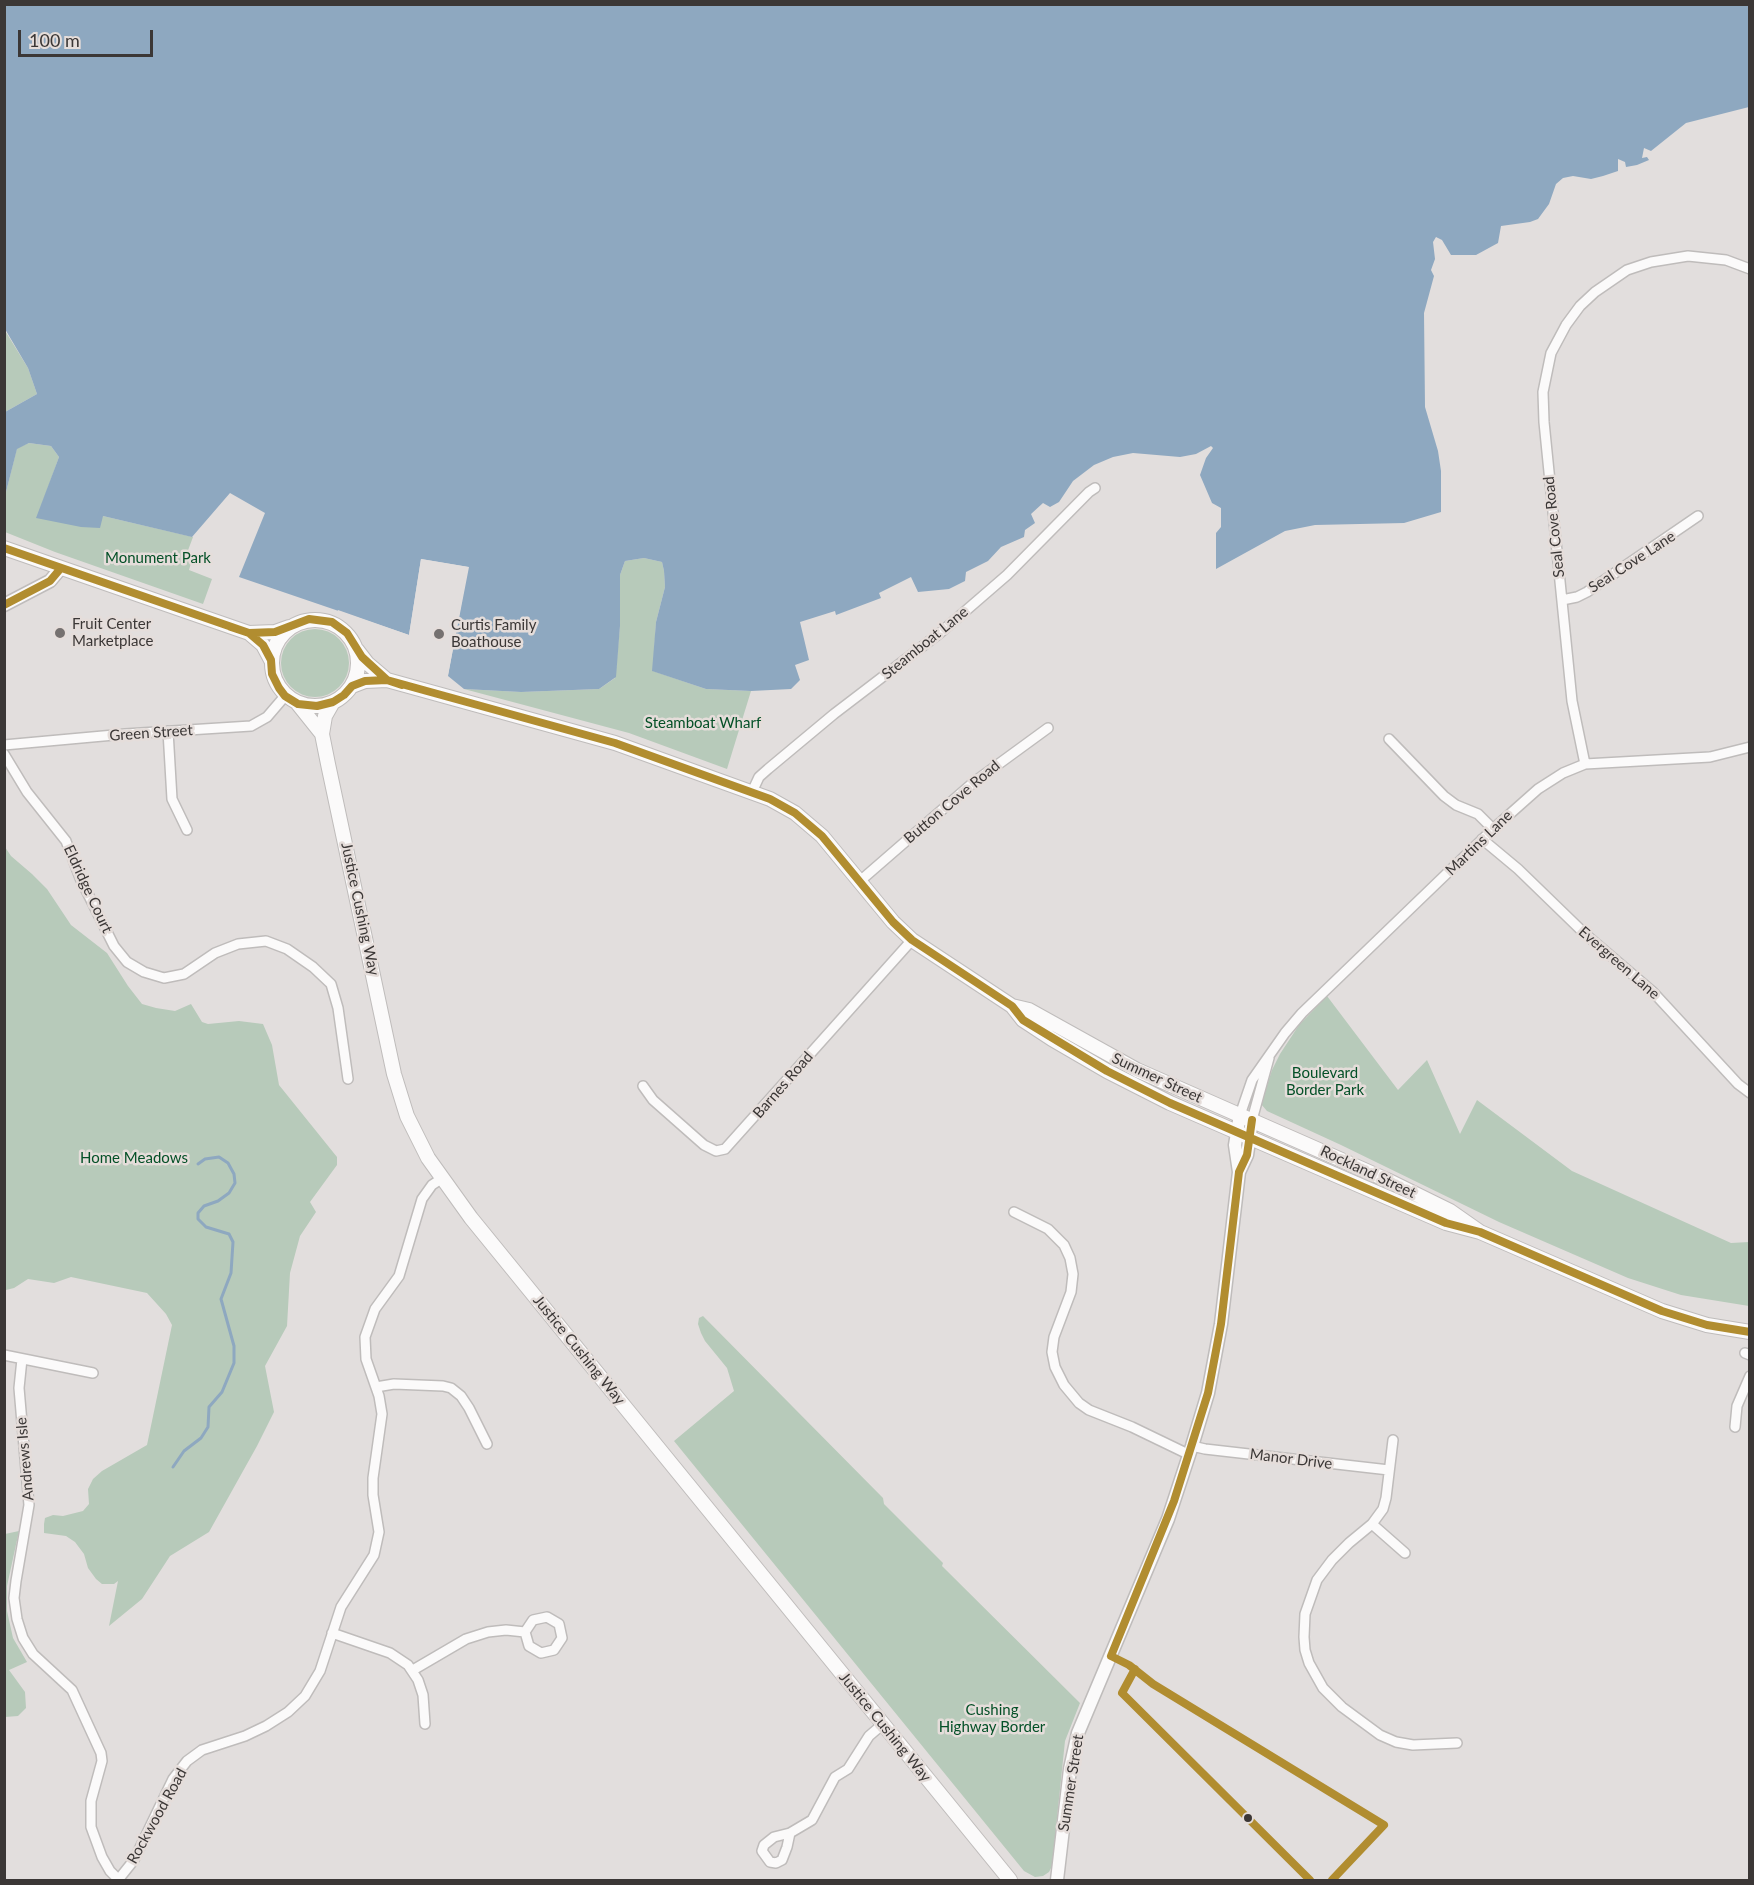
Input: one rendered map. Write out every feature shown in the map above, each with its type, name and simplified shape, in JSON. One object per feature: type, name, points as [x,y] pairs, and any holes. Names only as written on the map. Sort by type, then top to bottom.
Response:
[{"type":"main road","points":[[4,548],[249,633],[275,632],[309,619],[332,622],[347,633],[356,648],[357,663],[352,686],[333,702],[317,706],[298,704],[285,696],[272,674],[271,660],[263,645],[249,633]]},
{"type":"main road","points":[[271,660],[279,639],[289,627]]},
{"type":"main road","name":"Summer Street","points":[[356,648],[367,663],[387,680]]},
{"type":"main road","name":"Summer Street","points":[[352,686],[365,681],[387,680],[615,743],[752,792],[786,807],[805,821],[837,852],[893,922],[912,940],[1012,1006],[1023,1020],[1100,1067],[1147,1092],[1243,1135]]},
{"type":"main road","name":"Justice Cushing Way","points":[[333,702],[325,716],[322,734],[394,1074],[403,1104],[420,1143],[441,1179],[1010,1881]]},
{"type":"main road","name":"Justice Cushing Way","points":[[298,704],[322,734]]},
{"type":"main road","name":"Summer Street","points":[[1012,1006],[1029,1010],[1137,1070],[1246,1118]]},
{"type":"main road","name":"Rockland Street","points":[[1246,1118],[1357,1166],[1450,1211],[1480,1232]]},
{"type":"main road","name":"Rockland Street","points":[[1243,1135],[1446,1223],[1480,1232],[1668,1313],[1716,1327],[1749,1332]]},
{"type":"street","name":"Seal Cove Road","points":[[1585,765],[1572,701],[1546,445],[1543,392],[1554,346],[1566,325],[1586,300],[1627,270],[1664,259],[1701,256],[1726,260],[1749,269]]},
{"type":"street","name":"Steamboat Lane","points":[[752,792],[757,780],[768,769],[834,714],[960,617],[1007,575],[1095,488]]},
{"type":"street","name":"Seal Cove Lane","points":[[1562,600],[1587,592],[1698,516]]},
{"type":"street","points":[[4,605],[47,582],[57,575],[61,568]]},
{"type":"street","name":"Green Street","points":[[4,744],[251,726],[267,717],[285,696]]},
{"type":"street","name":"Button Cove Road","points":[[860,880],[974,782],[1048,728]]},
{"type":"street","points":[[168,731],[172,799],[187,830]]},
{"type":"street","points":[[1389,739],[1444,796],[1456,805],[1478,814],[1493,829]]},
{"type":"street","name":"Martins Lane","points":[[1246,1118],[1252,1080],[1302,1013],[1482,839],[1549,781],[1567,771],[1585,765],[1710,757],[1749,747]]},
{"type":"street","name":"Eldridge Court","points":[[4,754],[27,792],[66,841],[80,878],[114,946],[127,962],[144,972],[164,978],[184,974],[215,953],[238,944],[266,941],[287,949],[313,967],[331,984],[338,1008],[348,1079]]},
{"type":"street","name":"Evergreen Lane","points":[[1482,839],[1518,869],[1584,933],[1653,992],[1749,1093]]},
{"type":"street","name":"Barnes Road","points":[[643,1086],[653,1100],[704,1145],[716,1151],[725,1149],[912,940]]},
{"type":"street","name":"Martins Lane","points":[[1246,1118],[1270,1056]]},
{"type":"street","name":"Summer Street","points":[[1057,1881],[1069,1779],[1078,1733],[1168,1519],[1208,1393],[1219,1332],[1239,1172],[1247,1155],[1243,1135],[1246,1118]]},
{"type":"street","name":"Rockwood Road","points":[[118,1880],[137,1855],[173,1779],[183,1767],[202,1750],[254,1732],[294,1708],[310,1691],[316,1679],[345,1598],[370,1561],[378,1540],[372,1478],[382,1414],[365,1353],[368,1324],[375,1309],[399,1276],[422,1198],[432,1185],[441,1179]]},
{"type":"street","name":"Manor Drive","points":[[1014,1212],[1048,1229],[1064,1245],[1070,1258],[1073,1274],[1071,1292],[1054,1337],[1052,1352],[1055,1367],[1064,1386],[1079,1403],[1089,1410],[1137,1430],[1167,1446],[1389,1470]]},
{"type":"street","points":[[4,1355],[93,1373]]},
{"type":"street","name":"Andrews Isle","points":[[22,1359],[19,1388],[29,1505],[14,1598],[16,1619],[23,1638],[33,1654],[72,1690],[99,1748],[102,1761],[92,1793],[91,1827],[102,1857],[118,1880]]},
{"type":"street","points":[[1735,1427],[1737,1406],[1749,1376]]},
{"type":"street","points":[[375,1387],[394,1383],[451,1388],[458,1393],[469,1408],[487,1444]]},
{"type":"street","points":[[1393,1440],[1385,1504],[1372,1524],[1340,1551],[1317,1580],[1307,1605],[1304,1644],[1308,1664],[1331,1697],[1380,1735],[1396,1742],[1413,1745],[1457,1743]]},
{"type":"street","points":[[1372,1524],[1405,1553]]},
{"type":"street","points":[[546,1617],[559,1624],[562,1638],[554,1650],[541,1653],[529,1646],[525,1632],[533,1620],[546,1617]]},
{"type":"street","points":[[412,1670],[477,1635],[499,1630],[525,1632]]},
{"type":"street","points":[[332,1633],[395,1655],[412,1670],[423,1695],[425,1724]]},
{"type":"street","points":[[790,1833],[812,1820],[833,1779],[848,1769],[869,1736],[883,1724]]},
{"type":"green space","points":[[4,329],[28,368],[37,394],[5,412]]},
{"type":"green space","name":"Monument Park","points":[[29,443],[51,446],[59,457],[37,518],[103,516],[193,537],[187,553],[193,556],[189,570],[212,579],[203,604],[5,532],[5,496],[17,448]]},
{"type":"green space","name":"Steamboat Wharf","points":[[644,558],[662,562],[664,571],[665,587],[656,622],[653,671],[706,689],[751,691],[727,769],[629,733],[464,689],[521,692],[599,689],[615,678],[620,626],[620,575],[625,561]]},
{"type":"green space","points":[[308,629],[322,629],[334,634],[344,644],[349,663],[344,682],[334,692],[322,697],[308,697],[296,692],[286,682],[281,670],[281,656],[286,644],[296,634]]},
{"type":"green space","name":"Home Meadows","points":[[5,847],[11,856],[47,889],[71,925],[107,953],[142,1004],[175,1011],[191,1004],[202,1022],[208,1024],[239,1021],[263,1024],[272,1045],[279,1085],[337,1157],[337,1165],[310,1202],[316,1212],[300,1236],[290,1273],[287,1326],[265,1366],[274,1412],[209,1532],[170,1556],[142,1599],[109,1626],[118,1581],[114,1584],[102,1584],[96,1579],[88,1568],[84,1554],[75,1542],[66,1536],[44,1533],[45,1518],[83,1511],[89,1504],[88,1489],[93,1479],[102,1471],[147,1445],[172,1325],[166,1314],[147,1293],[71,1277],[54,1283],[28,1279],[14,1288],[6,1290],[5,1288]]},
{"type":"green space","name":"Boulevard Border Park","points":[[1327,996],[1398,1090],[1427,1060],[1460,1134],[1477,1100],[1572,1171],[1731,1243],[1749,1242],[1749,1306],[1681,1295],[1628,1278],[1499,1222],[1267,1111],[1261,1104],[1280,1054],[1299,1025]]},
{"type":"green space","name":"Cushing Highway Border","points":[[703,1316],[883,1498],[884,1504],[943,1563],[942,1566],[1080,1703],[1065,1741],[1052,1866],[1043,1876],[1035,1877],[1024,1871],[674,1441],[734,1391],[727,1368],[701,1333],[698,1324],[699,1318]]},
{"type":"green space","points":[[19,1531],[7,1586],[7,1611],[13,1638],[27,1662],[9,1670],[25,1692],[26,1708],[18,1716],[5,1717],[5,1534]]},
{"type":"water","points":[[5,5],[1749,5],[1749,107],[1686,123],[1651,151],[1644,148],[1642,158],[1647,157],[1649,160],[1637,165],[1626,167],[1625,162],[1618,159],[1618,171],[1591,179],[1573,176],[1563,178],[1556,184],[1549,204],[1538,219],[1501,226],[1498,243],[1476,255],[1451,255],[1442,240],[1436,237],[1433,242],[1435,259],[1431,270],[1434,276],[1424,313],[1425,407],[1438,451],[1441,471],[1441,512],[1404,523],[1315,525],[1285,531],[1216,569],[1216,533],[1221,527],[1221,508],[1212,503],[1200,475],[1206,458],[1213,448],[1211,446],[1196,454],[1180,457],[1133,453],[1113,457],[1094,465],[1073,481],[1059,502],[1050,507],[1043,503],[1031,514],[1035,523],[1025,530],[1024,537],[1001,547],[988,561],[966,572],[965,581],[949,589],[918,592],[911,577],[879,593],[881,598],[836,615],[835,611],[800,622],[809,660],[795,665],[800,680],[791,689],[751,691],[706,689],[652,671],[656,622],[665,587],[664,571],[662,562],[644,558],[625,561],[620,575],[620,626],[616,677],[599,689],[521,692],[464,689],[448,676],[468,567],[421,559],[409,635],[239,577],[265,513],[230,493],[192,537],[103,516],[100,528],[81,527],[36,518],[59,457],[51,446],[29,443],[17,449],[5,496],[5,412],[37,394],[28,368],[5,329]]},
{"type":"pier","points":[[421,559],[469,567],[447,680],[445,676],[465,569],[423,563],[410,638],[337,613],[338,610],[409,635]]},
{"type":"waterway","points":[[173,1467],[184,1451],[201,1438],[208,1427],[209,1407],[222,1392],[234,1363],[234,1346],[221,1299],[231,1273],[233,1242],[229,1234],[206,1227],[198,1219],[198,1213],[204,1206],[218,1201],[229,1193],[235,1183],[234,1174],[228,1163],[219,1157],[205,1159],[198,1164]]},
{"type":"transit line","points":[[4,548],[249,633],[275,632],[309,619],[332,622],[347,633],[362,657],[387,680],[615,743],[770,799],[795,813],[822,836],[893,922],[912,940],[1012,1006],[1023,1020],[1107,1071],[1170,1103],[1446,1223],[1480,1232],[1662,1311],[1707,1325],[1750,1332]]},
{"type":"transit line","points":[[4,605],[50,581],[61,568]]},
{"type":"transit line","points":[[231,627],[249,633],[263,645],[271,660],[272,674],[279,688],[285,696],[298,704],[317,706],[333,702],[352,686],[365,681],[387,680],[402,685]]},
{"type":"transit line","points":[[1111,1656],[1174,1501],[1208,1393],[1221,1324],[1239,1172],[1247,1155],[1252,1120]]},
{"type":"transit line","points":[[1111,1656],[1129,1665],[1153,1684],[1384,1825]]},
{"type":"transit line","points":[[1135,1669],[1122,1693],[1310,1880]]},
{"type":"transit line","points":[[1332,1880],[1384,1825]]},
{"type":"place","name":"Fruit Center Marketplace","points":[[60,633]]},
{"type":"place","name":"Curtis Family Boathouse","points":[[439,634]]}]
